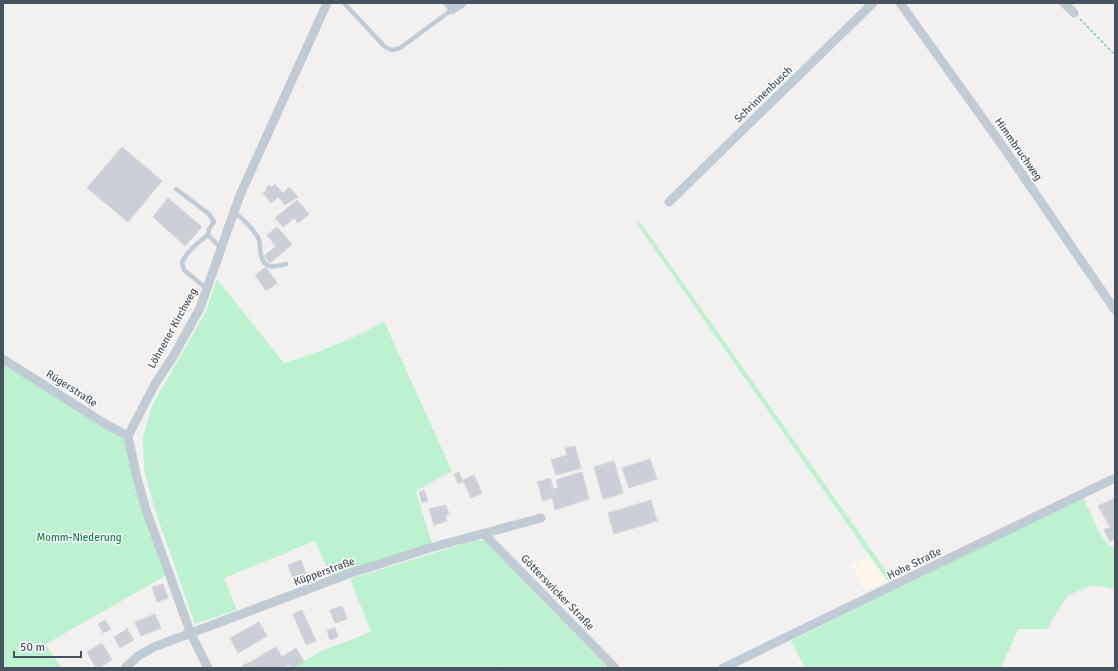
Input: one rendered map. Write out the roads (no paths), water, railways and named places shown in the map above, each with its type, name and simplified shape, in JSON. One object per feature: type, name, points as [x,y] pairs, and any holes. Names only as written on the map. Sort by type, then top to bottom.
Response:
[{"type":"street","name":"Löhnener Kirchweg","points":[[128,436],[155,384],[200,308],[208,289],[240,195],[326,3]]},
{"type":"street","points":[[450,6],[462,3]]},
{"type":"street","name":"Schrinnenbusch","points":[[669,202],[872,3]]},
{"type":"street","name":"Himmbruchweg","points":[[900,3],[1004,148],[1115,310]]},
{"type":"street","points":[[1064,3],[1074,13]]},
{"type":"street","name":"Rügerstraße","points":[[3,359],[107,425],[128,436]]},
{"type":"street","points":[[128,436],[146,510],[191,634],[208,668]]},
{"type":"street","name":"Hohe Straße","points":[[723,668],[1115,478]]},
{"type":"street","name":"Küpperstraße","points":[[125,668],[138,656],[154,647],[331,580],[433,547],[541,518]]},
{"type":"street","name":"Götterswicker Straße","points":[[484,534],[616,668]]},
{"type":"lane","points":[[344,3],[385,47],[392,50],[400,48],[450,6]]},
{"type":"lane","points":[[176,189],[208,214],[214,222],[209,229],[208,235],[185,255],[182,262],[184,270],[208,289]]},
{"type":"lane","points":[[234,213],[239,215],[257,237],[261,248],[261,258],[266,264],[275,268],[286,264]]},
{"type":"lane","points":[[208,235],[221,248]]},
{"type":"park label","name":"Momm-Niederung","points":[[79,537]]}]
